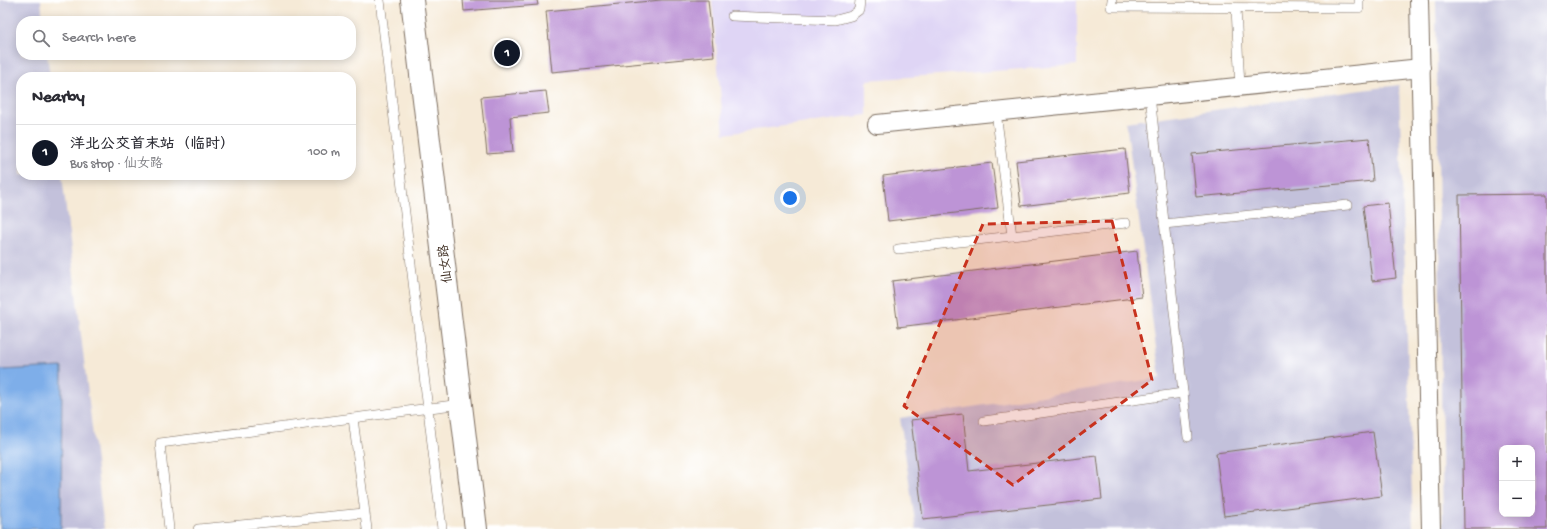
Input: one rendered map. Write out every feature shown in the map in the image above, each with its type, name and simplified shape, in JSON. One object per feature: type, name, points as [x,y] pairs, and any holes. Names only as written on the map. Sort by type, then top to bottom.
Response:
[{"type":"street","name":"仙女路","points":[[412,0],[476,529]]},
{"type":"street","points":[[1419,0],[1431,529]]},
{"type":"street","points":[[877,124],[1421,68]]},
{"type":"lane","points":[[380,0],[442,529]]},
{"type":"lane","points":[[732,16],[836,20],[851,16],[859,10],[860,0]]},
{"type":"lane","points":[[1112,0],[1112,7],[1236,8],[1359,8],[1359,0]]},
{"type":"lane","points":[[1236,8],[1240,87]]},
{"type":"lane","points":[[1150,96],[1188,437]]},
{"type":"lane","points":[[996,112],[1012,236]]},
{"type":"lane","points":[[1164,224],[1348,205]]},
{"type":"lane","points":[[898,249],[1126,223]]},
{"type":"lane","points":[[984,421],[1183,394]]},
{"type":"lane","points":[[169,529],[160,443],[461,404]]},
{"type":"lane","points":[[353,418],[366,529]]},
{"type":"lane","points":[[198,529],[364,512]]},
{"type":"highlighted area","points":[[1112,221],[1152,380],[1013,485],[904,406],[983,224]]},
{"type":"shaded area","points":[[0,0],[41,0],[43,16],[16,16],[16,60],[48,60],[49,72],[16,72],[16,180],[63,180],[104,529],[0,529]]},
{"type":"shaded area","points":[[712,0],[1077,0],[1077,65],[867,80],[867,115],[724,134]]},
{"type":"shaded area","points":[[1436,0],[1547,0],[1547,529],[1443,529]]},
{"type":"shaded area","points":[[1399,85],[1413,529],[916,529],[900,418],[1160,378],[1126,122]]},
{"type":"water","points":[[62,367],[61,529],[0,529],[0,370]]},
{"type":"building","points":[[463,0],[537,0],[538,5],[464,11]]},
{"type":"building","points":[[661,0],[708,0],[714,56],[552,72],[546,11]]},
{"type":"building","points":[[546,91],[549,113],[510,117],[513,152],[487,154],[481,97]]},
{"type":"building","points":[[1369,138],[1373,181],[1196,197],[1192,154]]},
{"type":"building","points":[[1125,149],[1130,193],[1021,206],[1016,161]]},
{"type":"building","points":[[992,163],[998,208],[888,221],[883,176]]},
{"type":"building","points":[[1547,194],[1547,529],[1464,529],[1459,195]]},
{"type":"building","points":[[1388,203],[1396,278],[1372,281],[1363,206]]},
{"type":"building","points":[[1137,251],[1142,297],[898,327],[892,281]]},
{"type":"building","points":[[963,414],[969,471],[1097,456],[1102,499],[923,519],[911,420]]},
{"type":"building","points":[[1373,432],[1382,496],[1224,516],[1216,453]]},
{"type":"place","name":"洋北公交首末站（临时）","points":[[507,53]]}]
